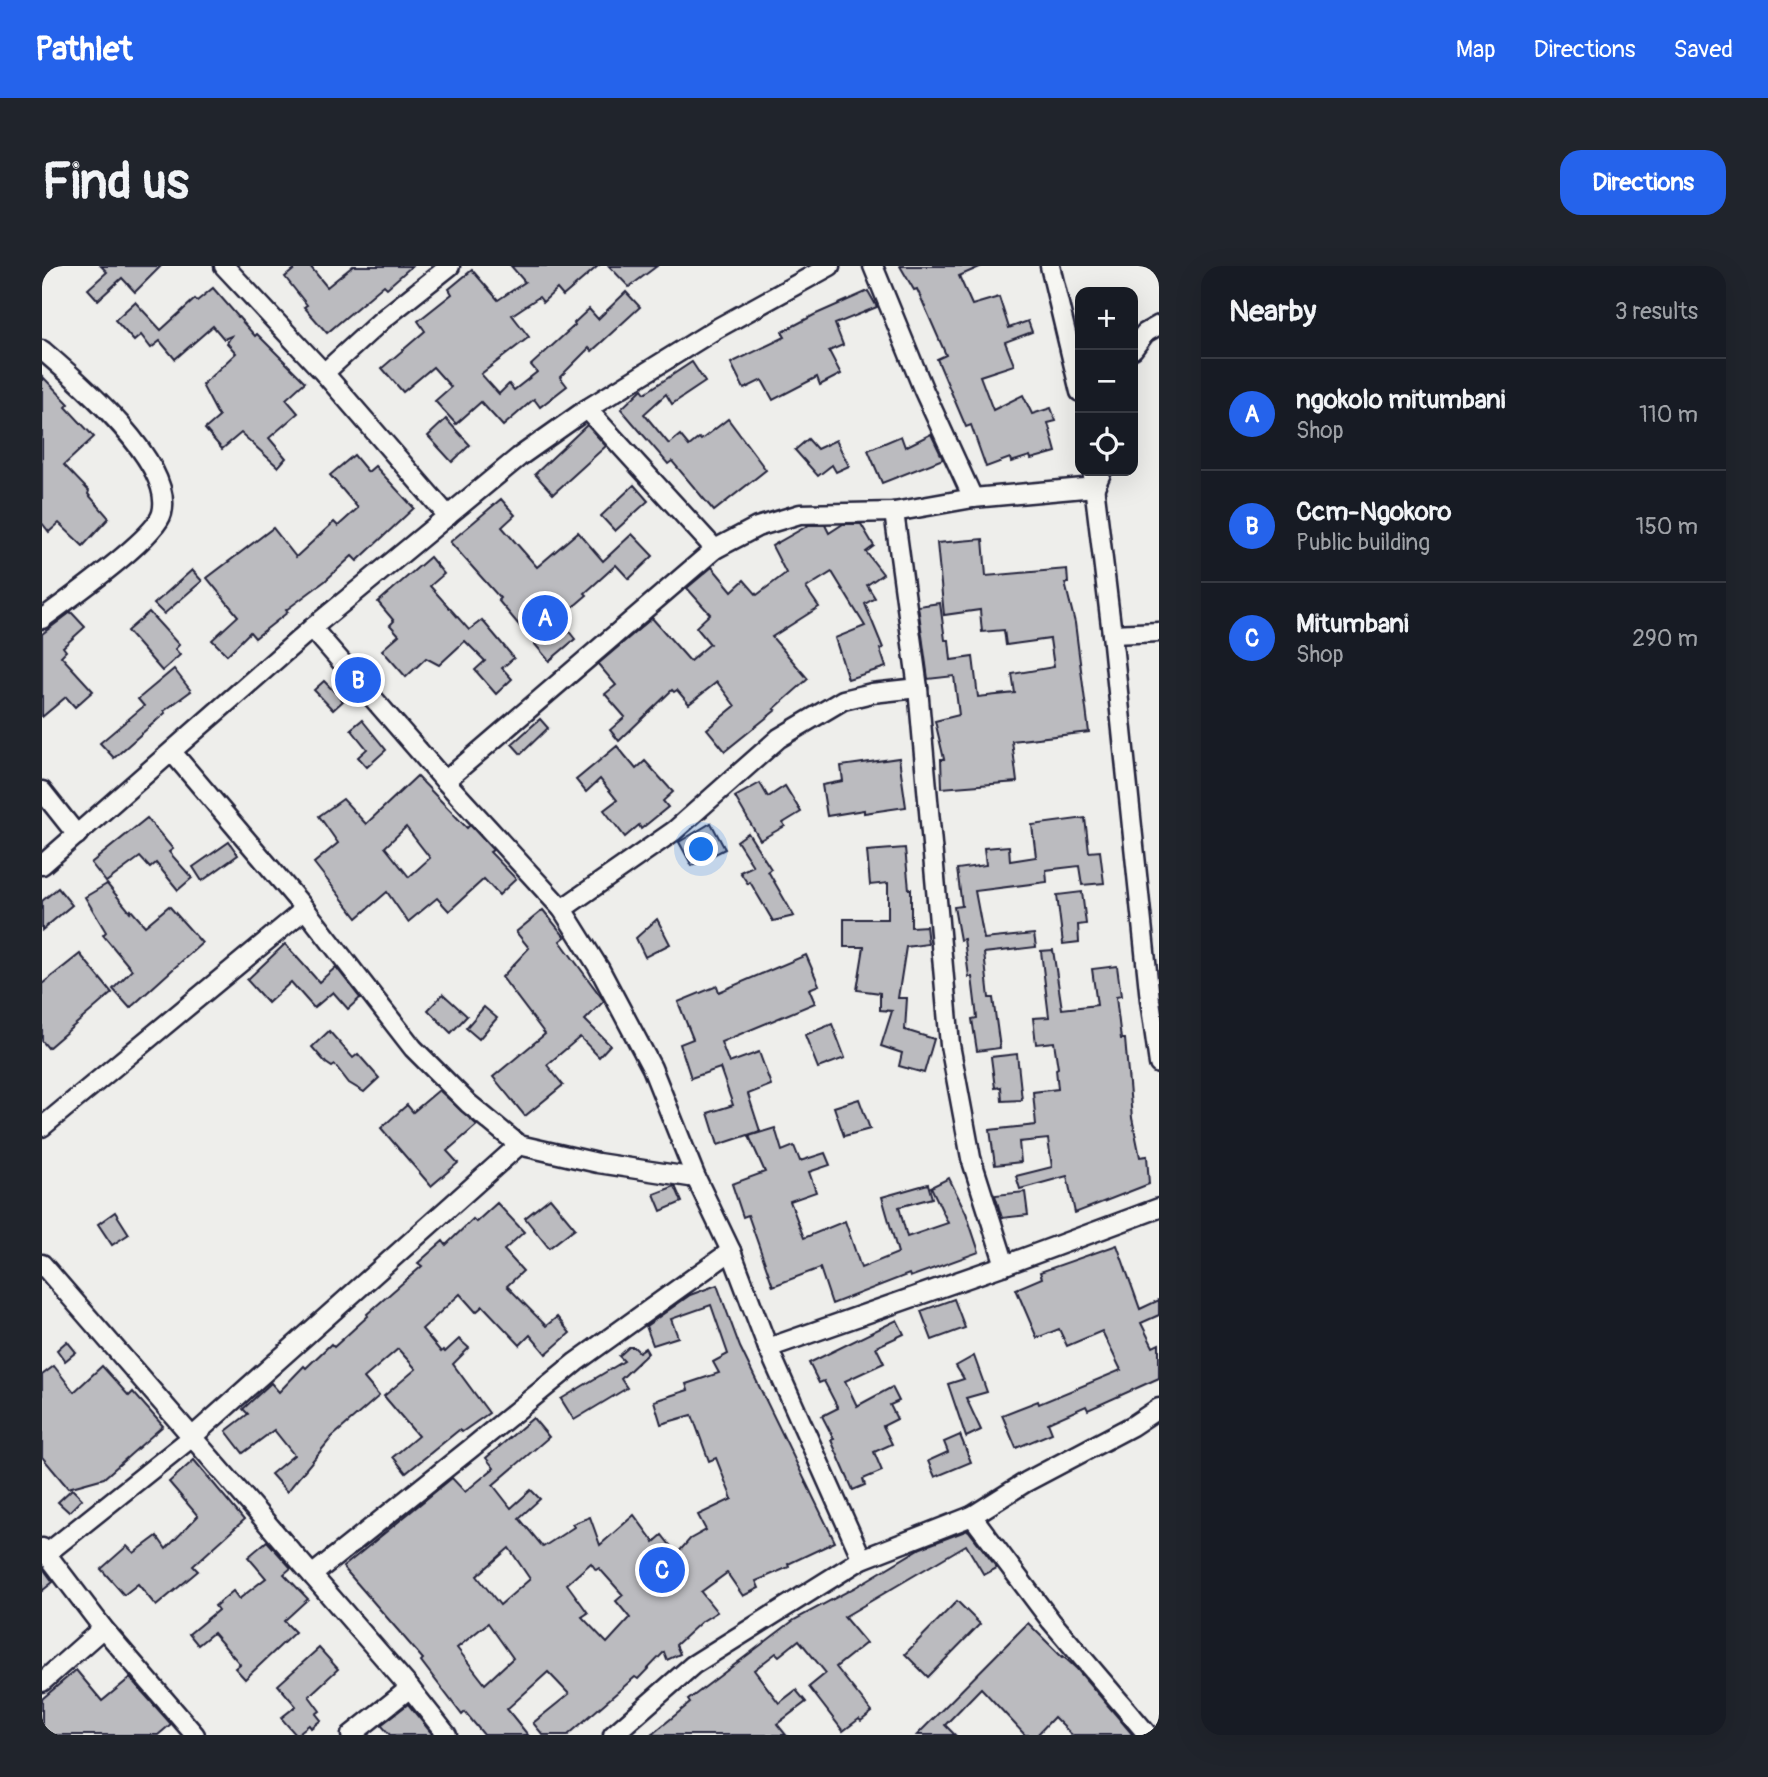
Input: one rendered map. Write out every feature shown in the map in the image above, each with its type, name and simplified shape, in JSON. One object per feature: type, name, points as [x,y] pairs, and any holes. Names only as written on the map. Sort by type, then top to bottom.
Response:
[{"type":"street","points":[[224,266],[324,373],[448,516]]},
{"type":"street","points":[[324,373],[382,320],[450,266]]},
{"type":"street","points":[[42,865],[312,628],[519,457],[587,409],[716,329],[830,266]]},
{"type":"street","points":[[873,266],[924,391],[973,498]]},
{"type":"street","points":[[1049,266],[1075,372]]},
{"type":"street","points":[[1138,342],[1145,333],[1159,325]]},
{"type":"street","points":[[42,350],[103,405],[148,460],[163,489],[162,515],[147,536],[42,620]]},
{"type":"street","points":[[587,409],[715,549]]},
{"type":"street","points":[[445,781],[715,549],[757,527],[800,514],[894,512],[1096,476],[1150,1000],[1159,1064]]},
{"type":"street","points":[[894,512],[918,688],[950,1045],[971,1158],[1005,1265]]},
{"type":"street","points":[[312,628],[445,781],[562,909],[599,968],[652,1068],[696,1178],[731,1251],[768,1348],[862,1559]]},
{"type":"street","points":[[1112,634],[1159,632]]},
{"type":"street","points":[[562,909],[674,831],[779,738],[844,700],[872,693],[918,688]]},
{"type":"street","points":[[172,751],[305,909],[413,1048],[468,1103],[519,1145],[598,1163],[696,1178]]},
{"type":"street","points":[[42,791],[77,835]]},
{"type":"street","points":[[42,1127],[305,909]]},
{"type":"street","points":[[195,1735],[103,1628],[44,1551],[191,1438],[519,1145]]},
{"type":"street","points":[[768,1348],[1159,1208]]},
{"type":"street","points":[[312,1575],[576,1362],[731,1251]]},
{"type":"street","points":[[42,1264],[410,1688],[447,1735]]},
{"type":"street","points":[[613,1735],[693,1665],[862,1559],[972,1516],[1026,1482],[1132,1426],[1159,1408]]},
{"type":"street","points":[[972,1516],[1051,1621],[1149,1735]]},
{"type":"street","points":[[42,1682],[103,1628]]},
{"type":"street","points":[[351,1735],[410,1688]]},
{"type":"building","points":[[101,266],[161,266],[135,292],[122,278],[98,300],[88,289],[107,272]]},
{"type":"building","points":[[298,266],[310,266],[327,287],[353,266],[412,266],[387,288],[384,285],[327,333],[304,307],[307,305],[285,277]]},
{"type":"building","points":[[511,266],[598,266],[563,296],[557,289],[543,302],[539,297],[512,315],[529,337],[481,374],[499,394],[509,384],[514,390],[537,372],[531,365],[589,309],[598,319],[626,292],[640,307],[592,351],[589,348],[560,377],[567,386],[540,407],[534,399],[503,426],[481,402],[456,424],[435,401],[451,387],[433,367],[403,392],[382,368],[425,331],[418,321],[452,294],[449,289],[472,270],[498,300],[525,282]]},
{"type":"building","points":[[609,266],[657,266],[629,287]]},
{"type":"building","points":[[900,266],[982,266],[959,276],[972,305],[999,297],[1009,328],[1028,321],[1032,332],[1005,342],[1014,365],[980,376],[993,410],[1023,395],[1032,414],[1051,408],[1056,421],[1048,423],[1056,452],[1011,462],[1010,458],[986,467],[971,425],[966,427],[937,359],[946,355],[917,289],[914,290]]},
{"type":"building","points":[[213,288],[255,336],[257,334],[305,382],[286,399],[298,413],[269,438],[286,458],[278,467],[241,433],[222,449],[205,429],[219,417],[202,385],[236,353],[227,343],[231,336],[224,339],[213,326],[175,359],[160,341],[151,348],[141,335],[134,341],[115,320],[135,302],[161,330],[195,299],[197,301]]},
{"type":"building","points":[[868,291],[877,307],[835,324],[843,345],[829,351],[841,374],[820,385],[817,377],[773,400],[762,380],[744,389],[731,363],[785,337],[782,332],[814,315]]},
{"type":"building","points":[[692,362],[705,382],[672,404],[666,394],[644,414],[669,444],[680,435],[689,446],[728,419],[766,470],[714,511],[672,461],[668,464],[621,409],[642,389],[645,393]]},
{"type":"building","points":[[42,376],[69,404],[66,407],[94,437],[64,465],[89,491],[88,494],[109,518],[83,546],[59,523],[49,532],[42,523]]},
{"type":"building","points":[[446,419],[470,445],[452,462],[428,436]]},
{"type":"building","points":[[587,425],[606,446],[553,494],[535,474]]},
{"type":"building","points":[[931,434],[943,459],[882,483],[868,450],[901,436],[905,447]]},
{"type":"building","points":[[808,439],[817,449],[836,440],[849,466],[836,472],[832,465],[818,476],[795,450]]},
{"type":"building","points":[[354,455],[368,472],[375,466],[414,508],[357,561],[352,556],[325,581],[286,610],[288,612],[255,638],[250,632],[227,655],[212,640],[238,616],[207,578],[273,528],[296,557],[334,522],[338,526],[358,508],[330,475]]},
{"type":"building","points":[[634,485],[648,501],[615,531],[601,516]]},
{"type":"building","points":[[501,499],[515,515],[502,527],[537,567],[578,532],[603,561],[632,534],[653,556],[629,579],[616,565],[559,619],[575,639],[549,661],[498,600],[500,598],[450,542]]},
{"type":"building","points":[[843,524],[861,524],[874,546],[866,552],[883,574],[867,585],[875,598],[865,604],[883,648],[880,649],[886,667],[848,679],[835,638],[865,626],[832,572],[806,588],[819,607],[772,637],[808,679],[774,709],[776,710],[725,751],[707,729],[735,706],[717,682],[689,704],[677,690],[672,690],[619,741],[610,730],[625,717],[605,694],[616,685],[598,664],[652,618],[690,661],[710,644],[696,627],[710,614],[687,588],[712,567],[732,591],[744,580],[757,595],[786,573],[772,546],[809,525],[825,525],[829,533]]},
{"type":"building","points":[[983,539],[986,576],[1067,569],[1068,583],[1065,583],[1075,623],[1089,732],[1012,741],[1017,782],[942,788],[941,759],[944,759],[935,721],[959,715],[954,676],[928,679],[918,606],[940,603],[945,640],[949,640],[951,660],[973,657],[978,697],[1015,693],[1012,674],[1054,667],[1050,639],[1006,645],[1004,630],[982,632],[980,610],[944,615],[937,543]]},
{"type":"building","points":[[430,557],[444,574],[430,586],[469,630],[482,620],[514,658],[502,668],[512,679],[496,694],[475,670],[485,661],[465,641],[439,665],[426,658],[406,677],[382,650],[399,635],[390,625],[394,621],[378,602]]},
{"type":"building","points":[[192,570],[202,581],[164,614],[154,604]]},
{"type":"building","points":[[71,612],[85,627],[63,647],[66,651],[61,656],[93,691],[75,707],[66,697],[42,717],[42,634]]},
{"type":"building","points":[[149,612],[179,645],[175,649],[180,655],[162,671],[127,631]]},
{"type":"building","points":[[174,669],[191,691],[164,711],[165,713],[114,758],[100,743],[144,706],[138,699]]},
{"type":"building","points":[[324,681],[343,701],[333,710],[314,690]]},
{"type":"building","points":[[540,719],[548,728],[521,754],[512,744]]},
{"type":"building","points":[[362,720],[386,750],[367,767],[358,757],[367,749],[351,729]]},
{"type":"building","points":[[617,746],[636,769],[645,761],[673,792],[663,801],[668,807],[641,829],[639,825],[625,837],[604,810],[617,800],[600,779],[586,792],[576,780]]},
{"type":"building","points":[[899,758],[906,807],[827,816],[822,785],[843,781],[841,766]]},
{"type":"building","points":[[417,776],[467,828],[470,825],[493,850],[490,852],[516,879],[499,895],[484,879],[449,911],[437,898],[408,922],[387,892],[357,918],[314,863],[338,843],[319,816],[343,799],[366,824]],"holes":[[[406,827],[430,858],[409,877],[385,847]]]},
{"type":"building","points":[[760,783],[768,797],[785,786],[801,812],[783,823],[785,826],[760,840],[735,797]]},
{"type":"building","points":[[147,818],[173,849],[169,852],[192,878],[178,890],[156,863],[150,868],[140,857],[106,882],[91,863]]},
{"type":"building","points":[[1085,818],[1089,852],[1100,851],[1104,883],[1082,885],[1079,866],[1046,870],[1047,882],[975,891],[984,939],[1034,934],[1036,947],[984,953],[989,998],[993,998],[1000,1048],[977,1051],[972,1019],[977,1018],[972,977],[969,977],[964,939],[960,940],[954,907],[962,906],[957,869],[986,865],[984,848],[1009,846],[1010,861],[1036,857],[1032,825]]},
{"type":"building","points":[[711,823],[725,849],[692,866],[679,842]]},
{"type":"building","points":[[748,833],[771,869],[768,871],[794,916],[773,921],[750,882],[748,884],[740,872],[753,866],[737,841]]},
{"type":"building","points":[[229,842],[238,855],[202,881],[193,867]]},
{"type":"building","points":[[905,848],[911,889],[911,927],[926,926],[928,944],[906,947],[898,998],[907,998],[905,1030],[934,1039],[924,1073],[899,1066],[902,1053],[881,1046],[892,1011],[880,1010],[880,993],[857,990],[864,947],[844,947],[844,919],[888,919],[888,883],[870,885],[867,851]]},
{"type":"building","points":[[107,884],[145,926],[169,906],[202,943],[130,1008],[113,989],[132,970],[103,935],[106,932],[85,897]]},
{"type":"building","points":[[58,888],[72,905],[42,930],[42,901]]},
{"type":"building","points":[[1082,892],[1086,924],[1078,925],[1079,942],[1063,944],[1057,895]]},
{"type":"building","points":[[543,910],[565,937],[560,941],[604,1001],[585,1020],[610,1045],[599,1057],[580,1037],[547,1065],[563,1085],[525,1116],[493,1077],[545,1034],[502,977],[529,948],[516,932]]},
{"type":"building","points":[[657,919],[670,944],[645,957],[636,938]]},
{"type":"building","points":[[285,944],[319,982],[336,967],[360,998],[348,1009],[333,992],[314,1008],[291,982],[268,1003],[247,980]]},
{"type":"building","points":[[1053,950],[1062,1009],[1097,1005],[1092,969],[1117,966],[1121,996],[1116,997],[1121,1039],[1125,1039],[1132,1118],[1140,1157],[1147,1156],[1149,1184],[1075,1213],[1067,1176],[1020,1189],[1016,1176],[1052,1167],[1048,1139],[1019,1142],[1021,1162],[995,1165],[990,1130],[1036,1125],[1033,1092],[1058,1089],[1054,1042],[1036,1044],[1033,1018],[1049,1017],[1041,951]]},
{"type":"building","points":[[80,954],[112,993],[48,1048],[42,1041],[42,984]]},
{"type":"building","points":[[806,955],[819,985],[809,989],[815,1003],[721,1042],[729,1063],[759,1052],[771,1085],[748,1094],[760,1131],[718,1145],[708,1113],[733,1105],[720,1068],[691,1078],[680,1044],[693,1039],[678,1002],[717,986],[719,992]]},
{"type":"building","points":[[443,994],[467,1016],[451,1033],[428,1010]]},
{"type":"building","points":[[484,1007],[497,1018],[479,1039],[466,1028]]},
{"type":"building","points":[[832,1024],[845,1058],[818,1068],[805,1035]]},
{"type":"building","points":[[329,1031],[353,1058],[358,1054],[379,1078],[364,1092],[349,1083],[335,1065],[332,1067],[326,1063],[312,1047]]},
{"type":"building","points":[[1017,1054],[1022,1100],[1002,1101],[1001,1087],[995,1088],[991,1057]]},
{"type":"building","points":[[439,1090],[477,1125],[447,1151],[458,1163],[431,1186],[381,1128],[407,1105],[413,1112]]},
{"type":"building","points":[[859,1099],[870,1129],[844,1136],[834,1107]]},
{"type":"building","points":[[775,1128],[782,1151],[794,1146],[800,1161],[825,1153],[830,1165],[809,1172],[816,1192],[790,1201],[804,1238],[845,1221],[861,1268],[898,1253],[882,1197],[928,1184],[932,1198],[899,1207],[907,1237],[948,1223],[931,1187],[949,1178],[966,1213],[979,1252],[910,1277],[909,1274],[832,1304],[820,1268],[773,1286],[748,1215],[743,1217],[732,1184],[765,1172],[749,1136]]},
{"type":"building","points":[[675,1186],[682,1202],[661,1211],[654,1194]]},
{"type":"building","points":[[1025,1192],[1028,1215],[1002,1218],[995,1195]]},
{"type":"building","points":[[550,1198],[575,1228],[549,1248],[525,1218]]},
{"type":"building","points":[[497,1203],[524,1232],[504,1250],[523,1271],[507,1286],[546,1326],[557,1317],[570,1333],[546,1354],[530,1335],[520,1345],[483,1306],[476,1312],[460,1294],[422,1329],[441,1352],[445,1352],[459,1339],[469,1348],[453,1364],[489,1413],[462,1432],[459,1430],[406,1473],[393,1457],[418,1436],[384,1396],[416,1369],[398,1349],[364,1378],[379,1396],[332,1437],[287,1492],[271,1474],[294,1455],[274,1430],[243,1453],[226,1431],[248,1414],[243,1409],[271,1383],[279,1392],[304,1366],[306,1368],[331,1344],[334,1347],[368,1316],[367,1314],[422,1266],[418,1263],[443,1241],[446,1245],[473,1219],[476,1222]]},
{"type":"building","points":[[115,1212],[129,1234],[112,1245],[98,1224]]},
{"type":"building","points":[[1117,1245],[1140,1309],[1159,1300],[1159,1315],[1141,1323],[1153,1347],[1159,1344],[1159,1378],[1088,1410],[1086,1406],[1048,1423],[1052,1433],[1016,1448],[1002,1415],[1038,1401],[1039,1404],[1121,1370],[1102,1331],[1067,1346],[1059,1329],[1037,1338],[1016,1289],[1042,1278],[1040,1272]]},
{"type":"building","points":[[717,1285],[740,1347],[835,1542],[756,1581],[759,1588],[743,1596],[727,1573],[701,1592],[717,1612],[701,1622],[676,1645],[680,1654],[667,1660],[664,1652],[638,1679],[635,1677],[568,1735],[543,1735],[533,1723],[569,1694],[548,1672],[507,1709],[528,1735],[484,1735],[465,1712],[462,1715],[421,1661],[423,1659],[343,1567],[452,1478],[465,1492],[494,1468],[486,1458],[533,1418],[549,1437],[493,1485],[511,1508],[531,1490],[540,1499],[519,1518],[543,1547],[574,1527],[572,1524],[590,1517],[600,1545],[634,1515],[654,1542],[662,1535],[677,1554],[690,1539],[706,1530],[698,1515],[732,1499],[716,1458],[709,1461],[692,1415],[661,1424],[654,1401],[688,1390],[686,1384],[719,1373],[713,1362],[728,1354],[711,1305],[671,1319],[678,1337],[653,1345],[646,1326],[690,1295]],"holes":[[[509,1548],[530,1579],[500,1605],[477,1576]],[[591,1563],[596,1570],[599,1568],[623,1595],[616,1601],[630,1618],[607,1643],[582,1617],[588,1613],[567,1584]],[[488,1623],[513,1658],[485,1684],[457,1648]]]},
{"type":"building","points":[[954,1299],[965,1328],[932,1340],[921,1311]]},
{"type":"building","points":[[897,1320],[904,1334],[876,1347],[884,1363],[845,1381],[857,1406],[892,1387],[899,1401],[890,1405],[897,1419],[883,1426],[892,1444],[874,1452],[882,1471],[863,1479],[865,1485],[853,1490],[831,1440],[834,1439],[822,1416],[838,1408],[824,1381],[819,1383],[809,1363]]},
{"type":"building","points":[[67,1341],[76,1352],[65,1361],[57,1350]]},
{"type":"building","points":[[629,1347],[634,1347],[639,1352],[645,1348],[648,1353],[621,1379],[627,1388],[574,1420],[561,1399],[624,1361],[619,1356]]},
{"type":"building","points":[[974,1356],[987,1392],[966,1398],[981,1430],[966,1437],[948,1384],[964,1379],[956,1366]]},
{"type":"building","points":[[54,1366],[74,1392],[102,1366],[129,1396],[133,1392],[163,1426],[104,1478],[68,1488],[42,1457],[42,1375]]},
{"type":"building","points":[[960,1435],[971,1462],[935,1477],[928,1461],[948,1452],[944,1442]]},
{"type":"building","points":[[194,1460],[244,1520],[193,1566],[198,1571],[156,1606],[138,1584],[124,1595],[101,1569],[127,1546],[134,1553],[157,1536],[166,1549],[198,1516],[169,1482]]},
{"type":"building","points":[[72,1489],[82,1499],[69,1512],[58,1502]]},
{"type":"building","points":[[968,1530],[997,1568],[984,1575],[966,1545],[844,1617],[866,1643],[836,1667],[872,1712],[861,1721],[859,1719],[843,1731],[809,1687],[826,1673],[799,1640],[779,1656],[776,1653],[754,1670],[779,1703],[796,1690],[806,1702],[777,1724],[786,1735],[651,1735],[690,1703],[688,1700],[794,1620],[921,1548]]},
{"type":"building","points":[[267,1541],[291,1568],[284,1574],[308,1599],[284,1621],[295,1632],[245,1679],[235,1668],[240,1664],[213,1633],[198,1645],[189,1634],[218,1610],[215,1606],[233,1591],[239,1599],[266,1578],[248,1557]]},
{"type":"building","points":[[42,1567],[53,1582],[42,1591]]},
{"type":"building","points":[[957,1601],[980,1624],[928,1677],[905,1654]]},
{"type":"building","points":[[1028,1623],[1077,1669],[1133,1735],[1072,1735],[1054,1717],[1037,1735],[1025,1735],[981,1688],[945,1725],[955,1735],[917,1735]]},
{"type":"building","points":[[319,1648],[338,1669],[309,1696],[320,1711],[316,1714],[321,1720],[296,1735],[281,1718],[296,1706],[278,1685]]},
{"type":"building","points":[[76,1670],[102,1701],[130,1678],[171,1724],[158,1735],[42,1735],[42,1699]]},
{"type":"building","points":[[408,1704],[433,1735],[390,1735],[381,1725]]},
{"type":"place","name":"ngokolo mitumbani","points":[[545,618]]},
{"type":"place","name":"Ccm-Ngokoro","points":[[358,680]]},
{"type":"place","name":"Mitumbani","points":[[662,1570]]}]
